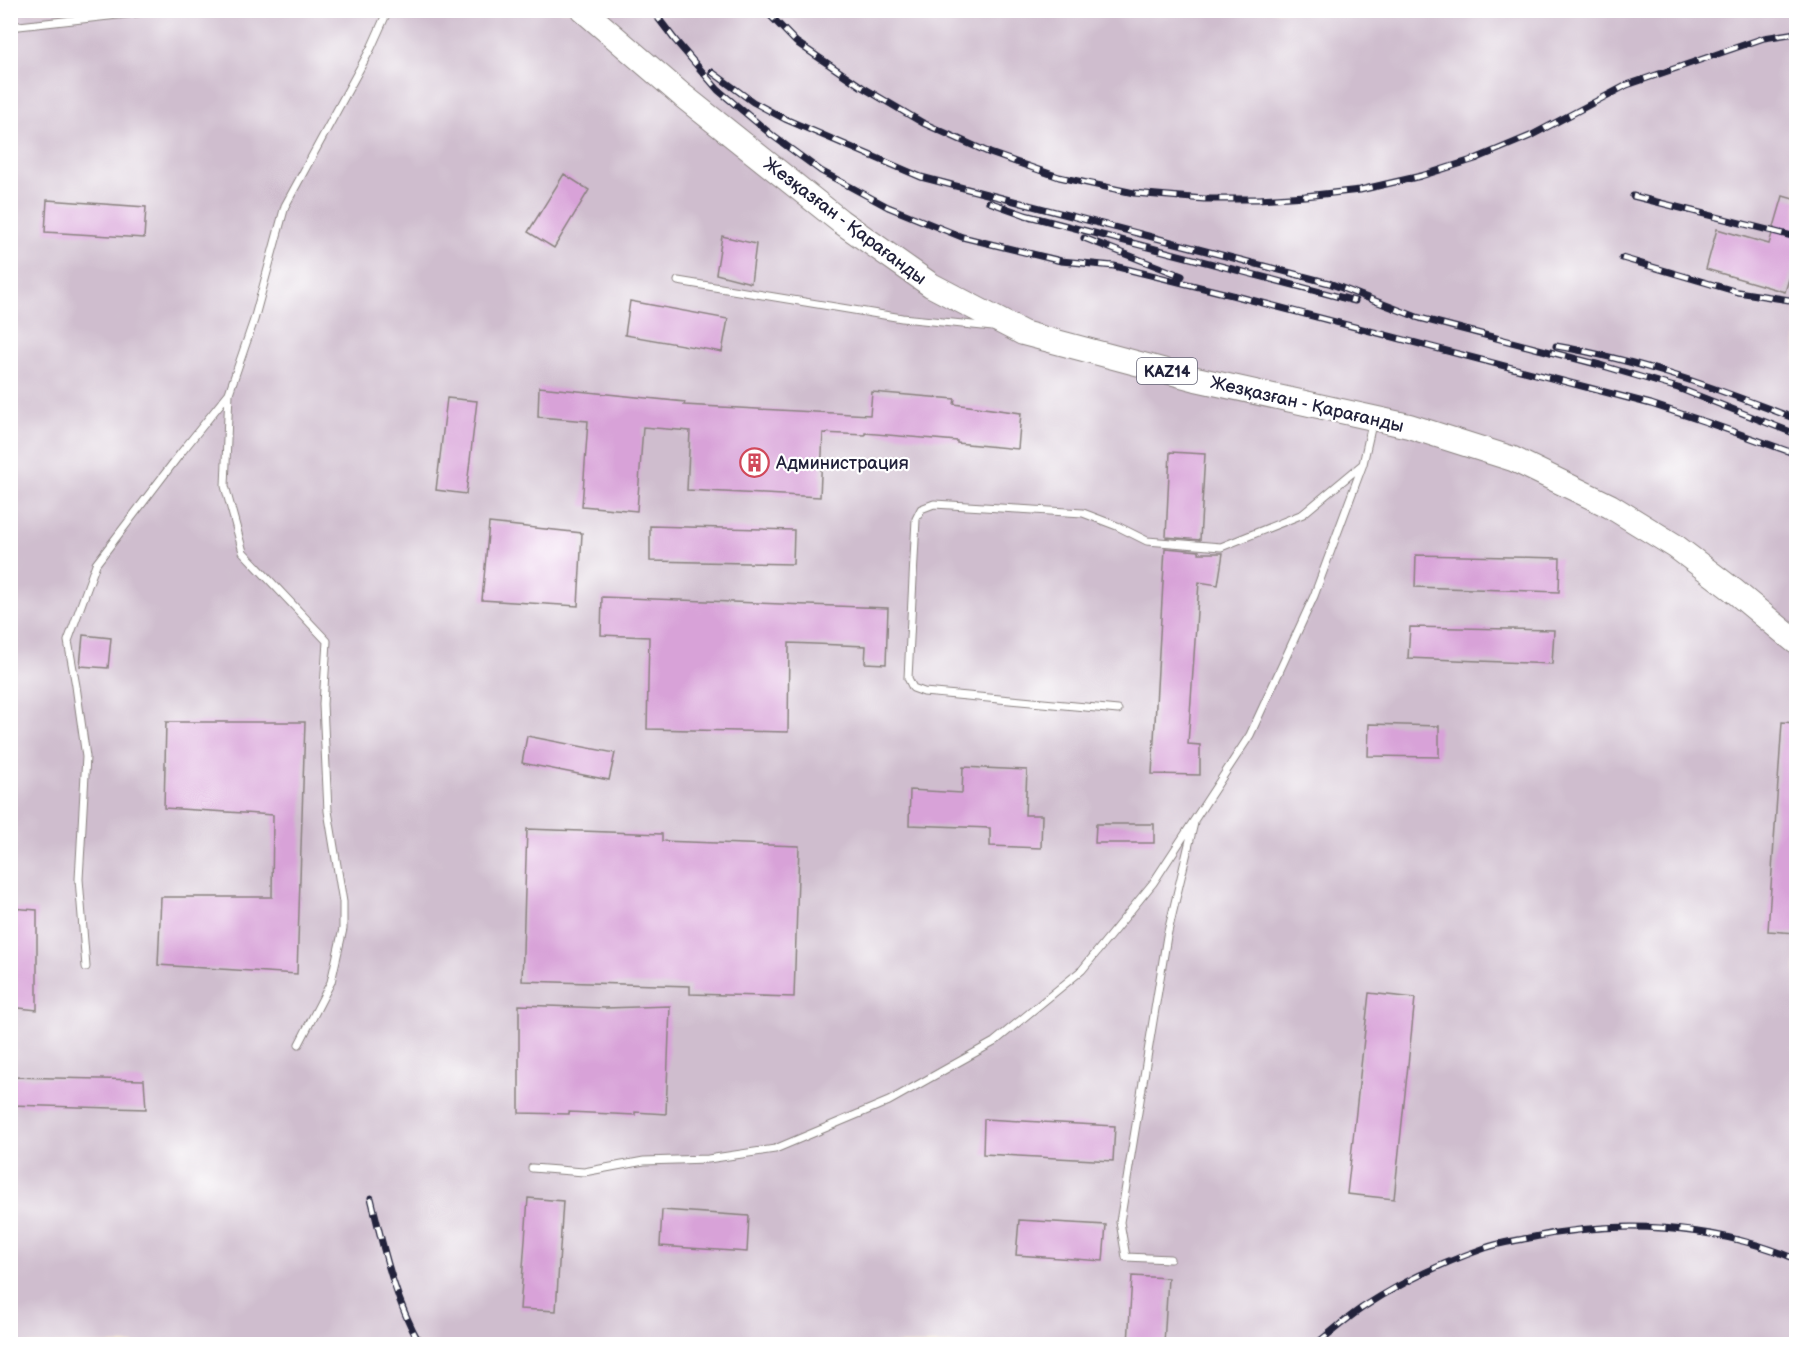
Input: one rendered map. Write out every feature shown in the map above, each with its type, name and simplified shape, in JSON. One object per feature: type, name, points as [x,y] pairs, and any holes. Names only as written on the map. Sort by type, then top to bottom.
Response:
[{"type":"highway","name":"Жезқазған - Қарағанды","points":[[583,10],[683,96],[840,220],[931,285],[1023,333],[1196,379],[1408,426],[1513,459],[1610,506],[1676,546],[1797,642]]},
{"type":"lane","points":[[10,27],[163,10]]},
{"type":"lane","points":[[299,1044],[331,982],[343,929],[343,902],[328,811],[323,704],[327,641],[243,552],[225,486],[229,393],[254,320],[285,206],[371,48],[388,10]]},
{"type":"lane","points":[[678,281],[902,318],[1017,329]]},
{"type":"lane","points":[[86,967],[79,879],[86,757],[68,641],[96,564],[180,453],[229,393]]},
{"type":"lane","points":[[532,1168],[584,1172],[644,1161],[708,1159],[775,1149],[889,1101],[994,1042],[1082,970],[1153,883],[1250,735],[1314,596],[1363,464],[1374,418]]},
{"type":"lane","points":[[1118,710],[924,692],[913,688],[908,678],[916,519],[921,509],[934,504],[1083,513],[1147,541],[1221,547],[1303,514],[1363,464]]},
{"type":"lane","points":[[1170,1259],[1126,1257],[1120,1222],[1167,936],[1196,818]]},
{"type":"shaded area","points":[[11,11],[1796,11],[1796,1344],[11,1344]]},
{"type":"building","points":[[564,174],[589,190],[554,248],[528,232]]},
{"type":"building","points":[[1783,196],[1797,200],[1797,253],[1785,292],[1706,269],[1717,229],[1769,244]]},
{"type":"building","points":[[47,200],[146,207],[144,238],[45,232]]},
{"type":"building","points":[[722,236],[756,244],[751,283],[716,274]]},
{"type":"building","points":[[630,301],[728,319],[722,352],[625,335]]},
{"type":"building","points":[[539,387],[685,402],[684,405],[870,415],[872,392],[955,399],[954,404],[1021,413],[1018,449],[865,433],[865,435],[823,433],[820,497],[687,490],[690,431],[643,427],[637,511],[582,506],[588,421],[538,417]]},
{"type":"building","points":[[447,398],[477,401],[466,494],[436,490]]},
{"type":"building","points":[[1170,452],[1205,454],[1200,540],[1166,537]]},
{"type":"building","points":[[489,523],[582,533],[578,606],[482,600]]},
{"type":"building","points":[[650,526],[794,530],[793,564],[650,561]]},
{"type":"building","points":[[1165,548],[1199,551],[1199,553],[1223,553],[1218,585],[1199,582],[1188,744],[1200,745],[1200,775],[1152,774]]},
{"type":"building","points":[[1416,555],[1560,558],[1559,592],[1415,587]]},
{"type":"building","points":[[602,597],[888,608],[886,664],[865,663],[866,646],[789,643],[788,732],[647,729],[649,637],[601,635]]},
{"type":"building","points":[[1410,627],[1554,630],[1552,664],[1408,658]]},
{"type":"building","points":[[83,635],[111,638],[108,668],[80,666]]},
{"type":"building","points":[[166,722],[305,722],[297,974],[158,965],[161,897],[272,897],[273,815],[164,808]]},
{"type":"building","points":[[1782,722],[1797,723],[1797,933],[1768,931]]},
{"type":"building","points":[[1369,724],[1439,726],[1439,757],[1368,756]]},
{"type":"building","points":[[527,736],[615,753],[609,780],[522,763]]},
{"type":"building","points":[[963,767],[1027,770],[1025,815],[1042,815],[1041,848],[990,846],[990,828],[909,825],[910,790],[962,793]]},
{"type":"building","points":[[1096,824],[1154,824],[1154,843],[1095,843]]},
{"type":"building","points":[[527,829],[662,834],[662,841],[799,846],[794,997],[690,994],[690,986],[522,981]]},
{"type":"building","points":[[10,908],[37,910],[37,1010],[10,1007]]},
{"type":"building","points":[[1369,993],[1415,998],[1394,1199],[1347,1194]]},
{"type":"building","points":[[519,1005],[605,1008],[670,1006],[666,1114],[519,1113]]},
{"type":"building","points":[[10,1077],[144,1080],[146,1109],[10,1105]]},
{"type":"building","points":[[984,1119],[1115,1126],[1113,1161],[983,1154]]},
{"type":"building","points":[[528,1198],[563,1201],[556,1311],[520,1309]]},
{"type":"building","points":[[662,1210],[749,1216],[747,1252],[660,1246]]},
{"type":"building","points":[[1019,1220],[1106,1225],[1103,1261],[1016,1255]]},
{"type":"building","points":[[1132,1276],[1168,1278],[1164,1344],[1128,1344]]},
{"type":"railway","points":[[652,10],[718,90],[773,136],[821,171],[888,207],[962,237],[1061,261],[1114,266],[1651,404],[1796,454]]},
{"type":"railway","points":[[765,10],[796,42],[862,87],[923,123],[990,153],[1059,177],[1134,193],[1204,199],[1305,196],[1360,190],[1421,176],[1475,159],[1530,136],[1627,85],[1764,38],[1796,33]]},
{"type":"railway","points":[[712,72],[753,102],[785,119],[921,177],[1329,283],[1422,319]]},
{"type":"railway","points":[[1633,196],[1796,237]]},
{"type":"railway","points":[[989,202],[1031,217]]},
{"type":"railway","points":[[1025,215],[1355,301]]},
{"type":"railway","points":[[1084,238],[1182,276]]},
{"type":"railway","points":[[1622,258],[1738,292],[1796,301]]},
{"type":"railway","points":[[1792,270],[1796,271]]},
{"type":"railway","points":[[1416,317],[1678,388],[1796,434]]},
{"type":"railway","points":[[1556,346],[1648,367],[1708,386],[1796,419]]},
{"type":"railway","points":[[371,1198],[396,1291],[420,1344]]},
{"type":"railway","points":[[1316,1344],[1362,1308],[1391,1290],[1437,1267],[1496,1245],[1563,1232],[1596,1228],[1664,1228],[1731,1238],[1796,1259]]},
{"type":"place","name":"Администрация","points":[[755,463]]}]
